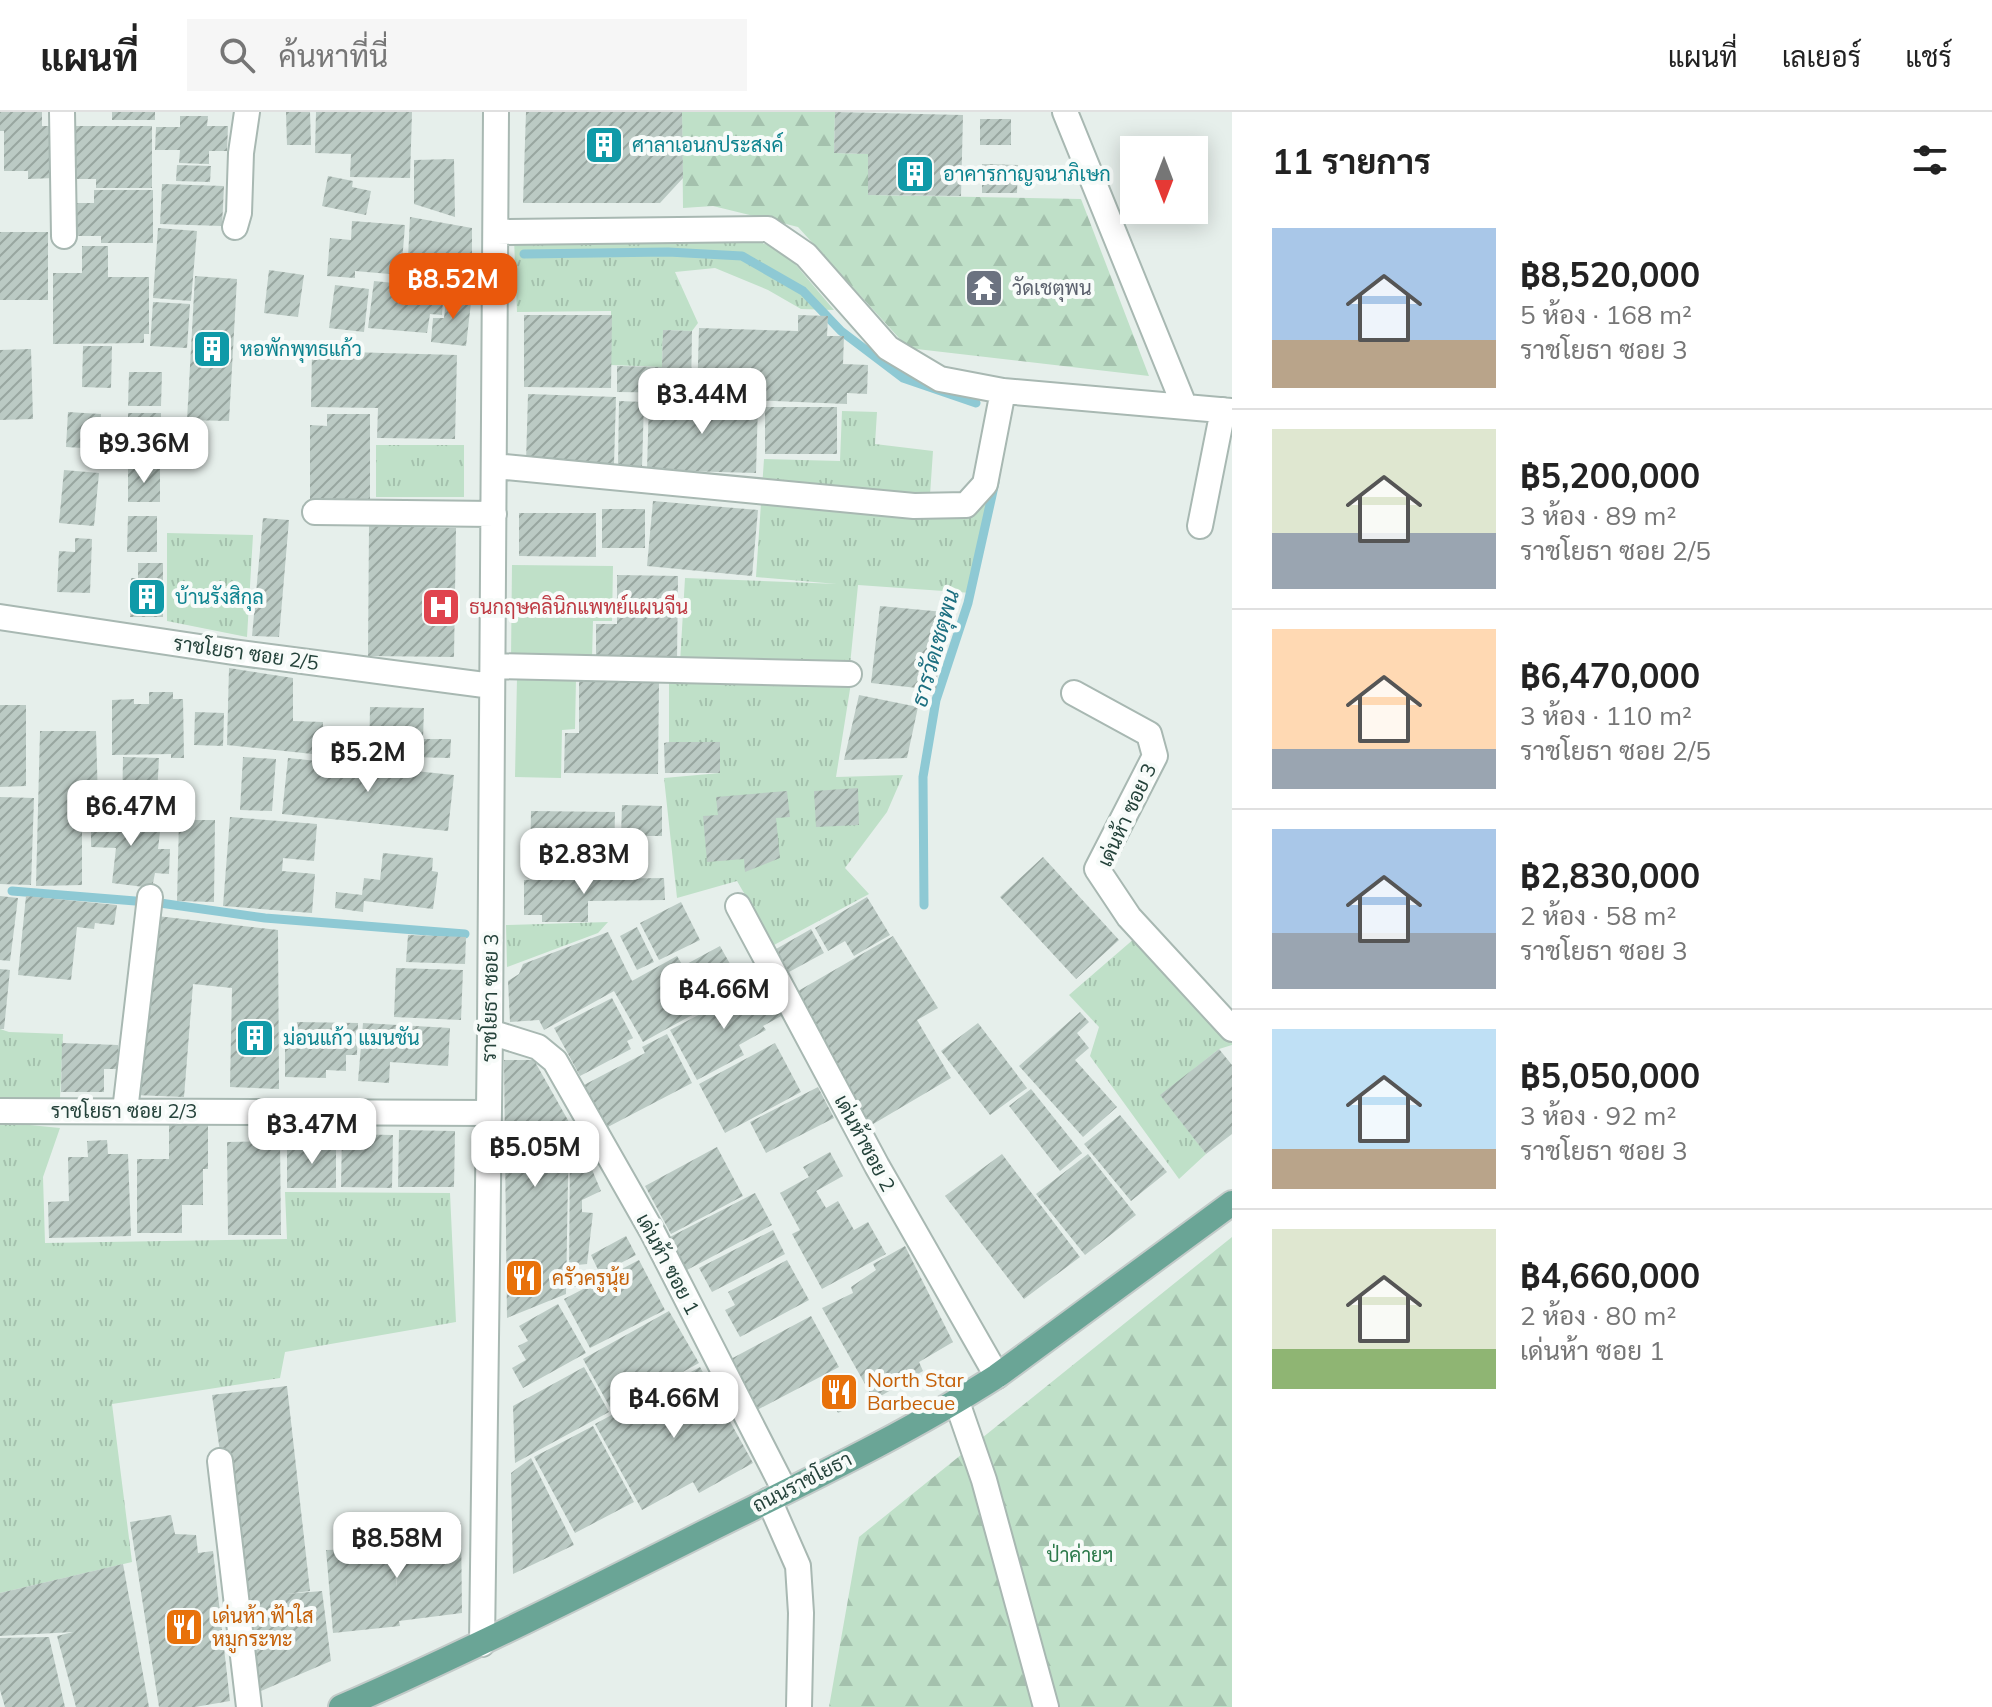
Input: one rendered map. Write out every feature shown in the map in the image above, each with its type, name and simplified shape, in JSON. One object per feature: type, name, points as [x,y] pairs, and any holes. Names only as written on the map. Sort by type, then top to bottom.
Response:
[{"type":"main road","name":"ถนนราชโยธา","points":[[341,1707],[482,1644],[957,1402],[1232,1203]]},
{"type":"street","points":[[62,112],[64,236]]},
{"type":"street","points":[[235,227],[239,213],[241,153],[247,112]]},
{"type":"street","name":"ราชโยธา ซอย 3","points":[[482,1644],[490,1032],[496,112]]},
{"type":"street","points":[[1065,112],[1184,405]]},
{"type":"street","points":[[497,232],[768,229],[806,255],[888,348],[940,379],[1003,391],[1228,410],[1200,526]]},
{"type":"street","points":[[495,466],[914,506],[966,505],[985,484],[1003,391]]},
{"type":"street","points":[[315,512],[494,514]]},
{"type":"street","name":"ราชโยธา ซอย 2/5","points":[[0,617],[233,652],[493,676],[849,674]]},
{"type":"street","name":"เด่นห้า ซอย 3","points":[[1074,693],[1149,734],[1155,756],[1097,869],[1129,917],[1232,1029]]},
{"type":"street","points":[[125,1111],[150,897]]},
{"type":"street","name":"เด่นห้าซอย 2","points":[[738,906],[877,1166],[997,1376]]},
{"type":"street","name":"เด่นห้า ซอย 1","points":[[490,1032],[538,1047],[555,1061],[653,1233],[777,1496],[798,1566],[801,1613],[799,1707]]},
{"type":"street","name":"ราชโยธา ซอย 2/3","points":[[0,1111],[488,1113]]},
{"type":"street","points":[[957,1402],[984,1480],[1046,1707]]},
{"type":"street","points":[[220,1461],[249,1707]]},
{"type":"green space","name":"วัดเชตุพน","points":[[682,112],[835,112],[834,153],[868,154],[868,195],[1081,199],[1149,376],[908,348],[798,227],[713,206],[683,208]]},
{"type":"green space","points":[[743,235],[785,252],[834,310],[801,309],[768,290],[715,268],[675,272],[698,323],[692,331],[663,330],[662,367],[611,365],[611,311],[517,312],[514,239]]},
{"type":"green space","points":[[842,411],[877,412],[875,444],[933,451],[930,495],[989,504],[972,593],[858,585],[850,665],[680,663],[685,578],[837,584],[756,577],[764,459],[840,461]]},
{"type":"green space","points":[[376,445],[464,445],[464,497],[376,497]]},
{"type":"green space","points":[[167,533],[253,535],[247,637],[167,621]]},
{"type":"green space","points":[[512,565],[613,566],[612,621],[593,621],[592,659],[511,658]]},
{"type":"green space","points":[[517,678],[576,679],[575,729],[562,730],[561,778],[515,777]]},
{"type":"green space","points":[[669,683],[851,683],[836,777],[903,775],[887,812],[845,868],[869,894],[774,945],[737,881],[677,898],[664,778],[720,773],[720,742],[669,742]]},
{"type":"green space","points":[[608,922],[598,933],[507,967],[506,925]]},
{"type":"green space","points":[[1135,938],[1232,1041],[1232,1045],[1219,1049],[1161,1095],[1206,1154],[1179,1179],[1090,1056],[1099,1027],[1069,995]]},
{"type":"green space","points":[[0,1029],[63,1034],[60,1098],[0,1099]]},
{"type":"green space","points":[[0,1122],[60,1128],[43,1177],[45,1243],[287,1239],[285,1192],[450,1193],[456,1322],[285,1352],[280,1378],[112,1404],[132,1562],[0,1593]]},
{"type":"green space","name":"ป่าค่ายฯ","points":[[1232,1237],[1232,1707],[829,1707],[859,1537]]},
{"type":"building","points":[[0,112],[42,112],[42,126],[55,126],[55,178],[28,179],[28,171],[4,171],[4,131],[0,131]]},
{"type":"building","points":[[112,112],[155,112],[155,120],[112,120]]},
{"type":"building","points":[[286,112],[310,112],[311,145],[287,145]]},
{"type":"building","points":[[316,112],[412,112],[410,178],[350,177],[351,154],[315,153]]},
{"type":"building","name":"ศาลาเอนกประสงค์","points":[[526,112],[682,112],[683,178],[660,203],[523,203]]},
{"type":"building","name":"อาคารกาญจนาภิเษก","points":[[835,112],[963,115],[961,196],[868,195],[868,154],[834,153]]},
{"type":"building","points":[[180,116],[208,116],[207,126],[228,126],[227,151],[209,151],[209,164],[179,163],[180,150],[155,150],[156,127],[180,127]]},
{"type":"building","points":[[980,119],[1011,119],[1011,145],[980,145]]},
{"type":"building","points":[[68,126],[152,126],[152,188],[96,188],[96,179],[68,179]]},
{"type":"building","points":[[454,159],[455,217],[414,204],[414,160]]},
{"type":"building","points":[[982,164],[1018,165],[1017,193],[982,193]]},
{"type":"building","points":[[177,165],[211,166],[210,182],[176,181]]},
{"type":"building","points":[[328,176],[353,181],[352,187],[371,191],[366,215],[322,206]]},
{"type":"building","points":[[162,184],[224,186],[222,226],[160,224]]},
{"type":"building","points":[[94,190],[153,190],[153,243],[101,243],[101,236],[75,236],[75,203],[94,203]]},
{"type":"building","points":[[410,217],[472,228],[472,289],[407,280]]},
{"type":"building","points":[[352,221],[405,225],[401,275],[355,271],[355,278],[327,276],[330,238],[351,240]]},
{"type":"building","points":[[158,228],[197,231],[191,301],[153,298]]},
{"type":"building","points":[[0,232],[48,232],[48,300],[0,300]]},
{"type":"building","points":[[82,246],[108,246],[108,277],[149,277],[149,334],[144,334],[144,343],[53,344],[53,273],[82,273]]},
{"type":"building","points":[[269,270],[304,275],[298,317],[264,313]]},
{"type":"building","name":"หอพักพุทธแก้ว","points":[[195,276],[237,279],[229,421],[187,420]]},
{"type":"building","points":[[374,281],[444,288],[442,315],[430,314],[427,333],[368,328]]},
{"type":"building","points":[[335,285],[369,289],[364,332],[329,328]]},
{"type":"building","points":[[447,292],[472,294],[466,346],[431,342],[433,318],[444,318]]},
{"type":"building","points":[[153,302],[190,304],[187,348],[150,346]]},
{"type":"building","points":[[524,315],[612,315],[611,388],[524,387]]},
{"type":"building","points":[[798,315],[828,316],[827,336],[844,336],[843,364],[868,365],[867,394],[847,393],[847,404],[697,398],[699,328],[798,331]]},
{"type":"building","points":[[663,330],[692,331],[691,393],[617,392],[617,366],[662,367]]},
{"type":"building","points":[[83,346],[112,346],[111,388],[82,387]]},
{"type":"building","points":[[31,349],[33,419],[0,420],[0,350]]},
{"type":"building","points":[[312,351],[457,355],[455,439],[377,438],[378,408],[311,407]]},
{"type":"building","points":[[129,372],[162,372],[161,406],[128,406]]},
{"type":"building","points":[[528,394],[616,397],[614,464],[526,462]]},
{"type":"building","points":[[649,400],[758,403],[756,473],[647,470]]},
{"type":"building","points":[[619,401],[644,402],[642,467],[618,467]]},
{"type":"building","points":[[765,407],[837,407],[837,454],[765,454]]},
{"type":"building","points":[[68,412],[101,414],[99,449],[66,447]]},
{"type":"building","points":[[128,413],[161,413],[161,448],[128,447]]},
{"type":"building","points":[[327,414],[370,414],[370,504],[310,504],[310,425],[327,426]]},
{"type":"building","points":[[128,468],[160,468],[160,502],[128,502]]},
{"type":"building","points":[[64,470],[99,473],[94,526],[59,523]]},
{"type":"building","points":[[653,501],[758,510],[752,576],[647,566]]},
{"type":"building","points":[[602,509],[645,509],[645,548],[602,548]]},
{"type":"building","points":[[519,513],[596,513],[596,557],[519,556]]},
{"type":"building","points":[[128,516],[157,516],[157,552],[127,552]]},
{"type":"building","points":[[263,518],[289,520],[279,637],[252,636]]},
{"type":"building","points":[[369,526],[456,528],[454,657],[368,656]]},
{"type":"building","points":[[75,538],[92,539],[90,593],[57,592],[59,551],[75,552]]},
{"type":"building","name":"บ้านรังสิกุล","points":[[138,563],[163,563],[163,617],[130,617],[131,578],[138,578]]},
{"type":"building","points":[[617,575],[678,576],[677,661],[596,660],[596,624],[617,624]]},
{"type":"building","points":[[880,606],[944,612],[936,690],[871,683]]},
{"type":"building","points":[[229,668],[293,678],[293,721],[323,722],[322,755],[227,745]]},
{"type":"building","points":[[579,681],[659,681],[658,774],[564,773],[565,733],[579,733]]},
{"type":"building","points":[[149,692],[173,692],[173,699],[183,699],[184,758],[171,758],[171,754],[112,755],[112,700],[134,699],[134,704],[149,704]]},
{"type":"building","points":[[859,695],[918,707],[907,758],[844,760]]},
{"type":"building","points":[[0,705],[26,705],[26,786],[0,787]]},
{"type":"building","points":[[370,707],[424,708],[423,739],[451,739],[450,758],[369,756]]},
{"type":"building","points":[[195,712],[224,713],[223,746],[194,745]]},
{"type":"building","points":[[40,731],[96,731],[98,801],[82,802],[82,885],[36,886]]},
{"type":"building","points":[[720,742],[720,773],[665,773],[664,743]]},
{"type":"building","points":[[123,757],[159,758],[156,813],[122,812]]},
{"type":"building","points":[[243,757],[276,759],[272,811],[240,810]]},
{"type":"building","points":[[288,758],[454,775],[448,831],[282,814]]},
{"type":"building","points":[[858,788],[859,825],[816,827],[814,791]]},
{"type":"building","points":[[787,791],[790,817],[776,818],[780,858],[745,872],[744,859],[707,862],[703,816],[718,815],[716,797]]},
{"type":"building","points":[[0,797],[34,798],[31,885],[0,884]]},
{"type":"building","points":[[622,805],[662,806],[662,836],[621,836]]},
{"type":"building","points":[[91,810],[161,823],[158,849],[170,849],[169,874],[155,873],[152,888],[112,883],[116,848],[91,847]]},
{"type":"building","points":[[531,811],[615,812],[614,862],[583,861],[583,869],[530,868]]},
{"type":"building","points":[[230,817],[317,824],[314,861],[283,858],[282,871],[315,874],[312,913],[223,906]]},
{"type":"building","points":[[179,820],[215,820],[214,902],[177,901]]},
{"type":"building","points":[[383,853],[433,858],[432,871],[438,872],[433,909],[364,901],[363,912],[335,908],[336,892],[362,895],[364,878],[380,880]]},
{"type":"building","points":[[1043,857],[1119,940],[1076,979],[1000,897]]},
{"type":"building","points":[[664,878],[665,900],[588,901],[588,922],[542,922],[542,915],[524,915],[524,880]]},
{"type":"building","points":[[0,896],[18,898],[10,961],[0,960]]},
{"type":"building","points":[[26,896],[117,905],[114,925],[95,923],[94,929],[77,927],[71,980],[18,975]]},
{"type":"building","points":[[867,897],[890,935],[854,956],[845,941],[828,951],[815,928]]},
{"type":"building","points":[[681,902],[700,940],[659,960],[640,923]]},
{"type":"building","name":"ม่อนแก้ว แมนชัน","points":[[157,916],[278,930],[279,1089],[230,1087],[232,988],[193,984],[184,1097],[135,1095]]},
{"type":"building","points":[[637,927],[654,962],[637,970],[620,936]]},
{"type":"building","points":[[811,929],[824,953],[789,972],[776,949]]},
{"type":"building","points":[[608,932],[632,981],[677,956],[683,966],[720,946],[743,987],[643,1042],[614,991],[544,1030],[539,1020],[510,1022],[508,981],[519,974],[523,964]]},
{"type":"building","points":[[408,935],[466,937],[465,964],[406,962]]},
{"type":"building","points":[[893,936],[938,1008],[917,1020],[951,1078],[863,1130],[793,994]]},
{"type":"building","points":[[396,968],[463,970],[461,1020],[394,1017]]},
{"type":"building","points":[[0,969],[10,970],[4,1029],[0,1029]]},
{"type":"building","points":[[769,990],[783,1015],[763,1026],[766,1030],[739,1045],[744,1055],[697,1080],[670,1030],[744,991],[749,1000]]},
{"type":"building","points":[[612,998],[633,1038],[627,1041],[631,1049],[580,1076],[554,1028]]},
{"type":"building","points":[[1080,1012],[1089,1022],[1077,1033],[1089,1048],[1075,1060],[1117,1107],[1083,1137],[1019,1066]]},
{"type":"building","points":[[297,1022],[358,1023],[357,1055],[346,1055],[346,1071],[326,1070],[326,1078],[285,1077],[285,1047],[296,1047]]},
{"type":"building","points":[[363,1023],[450,1028],[448,1066],[390,1062],[389,1083],[358,1081]]},
{"type":"building","points":[[978,1023],[1027,1088],[990,1115],[941,1051]]},
{"type":"building","points":[[667,1034],[692,1083],[604,1129],[582,1086],[645,1053],[642,1047]]},
{"type":"building","points":[[62,1043],[118,1045],[118,1069],[104,1069],[104,1092],[61,1092]]},
{"type":"building","points":[[775,1043],[801,1092],[725,1133],[699,1084]]},
{"type":"building","points":[[1219,1049],[1232,1065],[1232,1134],[1206,1154],[1160,1095]]},
{"type":"building","points":[[504,1060],[534,1060],[569,1122],[566,1294],[507,1318]]},
{"type":"building","points":[[818,1087],[834,1118],[766,1153],[750,1122]]},
{"type":"building","points":[[1031,1089],[1082,1153],[1060,1171],[1009,1106]]},
{"type":"building","points":[[1120,1115],[1167,1172],[1131,1201],[1084,1144]]},
{"type":"building","points":[[169,1125],[208,1125],[208,1169],[203,1169],[203,1205],[182,1205],[182,1233],[137,1233],[137,1159],[169,1159]]},
{"type":"building","points":[[399,1130],[455,1131],[454,1187],[398,1187]]},
{"type":"building","points":[[342,1134],[393,1135],[392,1188],[341,1187]]},
{"type":"building","points":[[107,1140],[108,1154],[128,1154],[131,1236],[49,1238],[48,1202],[69,1201],[68,1157],[88,1157],[87,1141]]},
{"type":"building","points":[[280,1141],[281,1235],[228,1235],[227,1142]]},
{"type":"building","points":[[287,1144],[336,1144],[336,1188],[287,1188]]},
{"type":"building","points":[[582,1146],[601,1191],[582,1200],[582,1212],[593,1213],[587,1264],[577,1265],[577,1287],[569,1287],[570,1147]]},
{"type":"building","points":[[717,1147],[743,1196],[671,1234],[645,1186]]},
{"type":"building","points":[[830,1152],[843,1176],[816,1191],[826,1208],[838,1201],[854,1230],[868,1222],[886,1254],[822,1289],[792,1234],[800,1230],[780,1193],[809,1177],[803,1167]]},
{"type":"building","points":[[1002,1154],[1080,1257],[1024,1299],[945,1196]]},
{"type":"building","points":[[1088,1154],[1136,1215],[1085,1255],[1036,1194]]},
{"type":"building","points":[[755,1193],[772,1225],[685,1271],[668,1238]]},
{"type":"building","points":[[773,1230],[785,1254],[712,1292],[699,1268]]},
{"type":"building","points":[[626,1236],[636,1255],[600,1274],[591,1255]]},
{"type":"building","points":[[905,1246],[953,1342],[919,1362],[923,1371],[874,1400],[822,1308],[853,1293],[851,1287],[876,1270],[873,1264]]},
{"type":"building","points":[[639,1260],[665,1310],[590,1348],[564,1299]]},
{"type":"building","points":[[787,1260],[809,1300],[740,1337],[725,1310],[735,1305],[728,1292]]},
{"type":"building","points":[[558,1304],[586,1353],[523,1388],[512,1368],[526,1360],[518,1346],[528,1341],[519,1326]]},
{"type":"building","points":[[669,1311],[699,1363],[612,1411],[583,1359]]},
{"type":"building","points":[[811,1316],[839,1367],[757,1410],[729,1360]]},
{"type":"building","points":[[584,1367],[609,1412],[515,1463],[513,1406]]},
{"type":"building","points":[[700,1367],[753,1463],[699,1493],[693,1482],[642,1510],[595,1424]]},
{"type":"building","points":[[843,1373],[858,1403],[838,1413],[822,1383]]},
{"type":"building","points":[[287,1386],[310,1591],[286,1594],[322,1591],[331,1661],[254,1694],[212,1395]]},
{"type":"building","points":[[593,1426],[634,1502],[575,1533],[534,1457]]},
{"type":"building","points":[[531,1458],[574,1545],[513,1574],[511,1473]]},
{"type":"building","name":"เด่นห้า ฟ้าใส หมูกระทะ","points":[[171,1515],[175,1534],[196,1535],[198,1553],[213,1551],[230,1701],[195,1707],[159,1707],[130,1522]]},
{"type":"building","points":[[461,1523],[462,1613],[399,1621],[400,1626],[333,1633],[326,1550],[392,1548],[397,1588],[393,1531]]},
{"type":"building","points":[[123,1564],[149,1707],[76,1707],[57,1636],[73,1632],[0,1636],[0,1593]]},
{"type":"building","points":[[49,1637],[65,1707],[5,1707],[0,1690],[0,1638]]},
{"type":"waterway","name":"ธารวัดเชตุพน","points":[[524,254],[668,252],[742,256],[803,291],[841,331],[903,378],[976,403]]},
{"type":"waterway","name":"ธารวัดเชตุพน","points":[[924,905],[923,777],[936,700],[968,603],[995,482]]},
{"type":"waterway","points":[[12,891],[160,903],[265,918],[465,934]]},
{"type":"place","name":"ศาลาเอนกประสงค์","points":[[604,145]]},
{"type":"place","name":"อาคารกาญจนาภิเษก","points":[[915,174]]},
{"type":"place","name":"วัดเชตุพน","points":[[984,288]]},
{"type":"place","name":"หอพักพุทธแก้ว","points":[[212,349]]},
{"type":"place","name":"บ้านรังสิกุล","points":[[147,597]]},
{"type":"place","name":"ธนกฤษคลินิกแพทย์แผนจีน","points":[[441,607]]},
{"type":"place","name":"ม่อนแก้ว แมนชัน","points":[[255,1038]]},
{"type":"place","name":"ครัวครูนุ้ย","points":[[524,1278]]},
{"type":"place","name":"North Star Barbecue","points":[[839,1392]]},
{"type":"place","name":"เด่นห้า ฟ้าใส หมูกระทะ","points":[[184,1627]]}]
